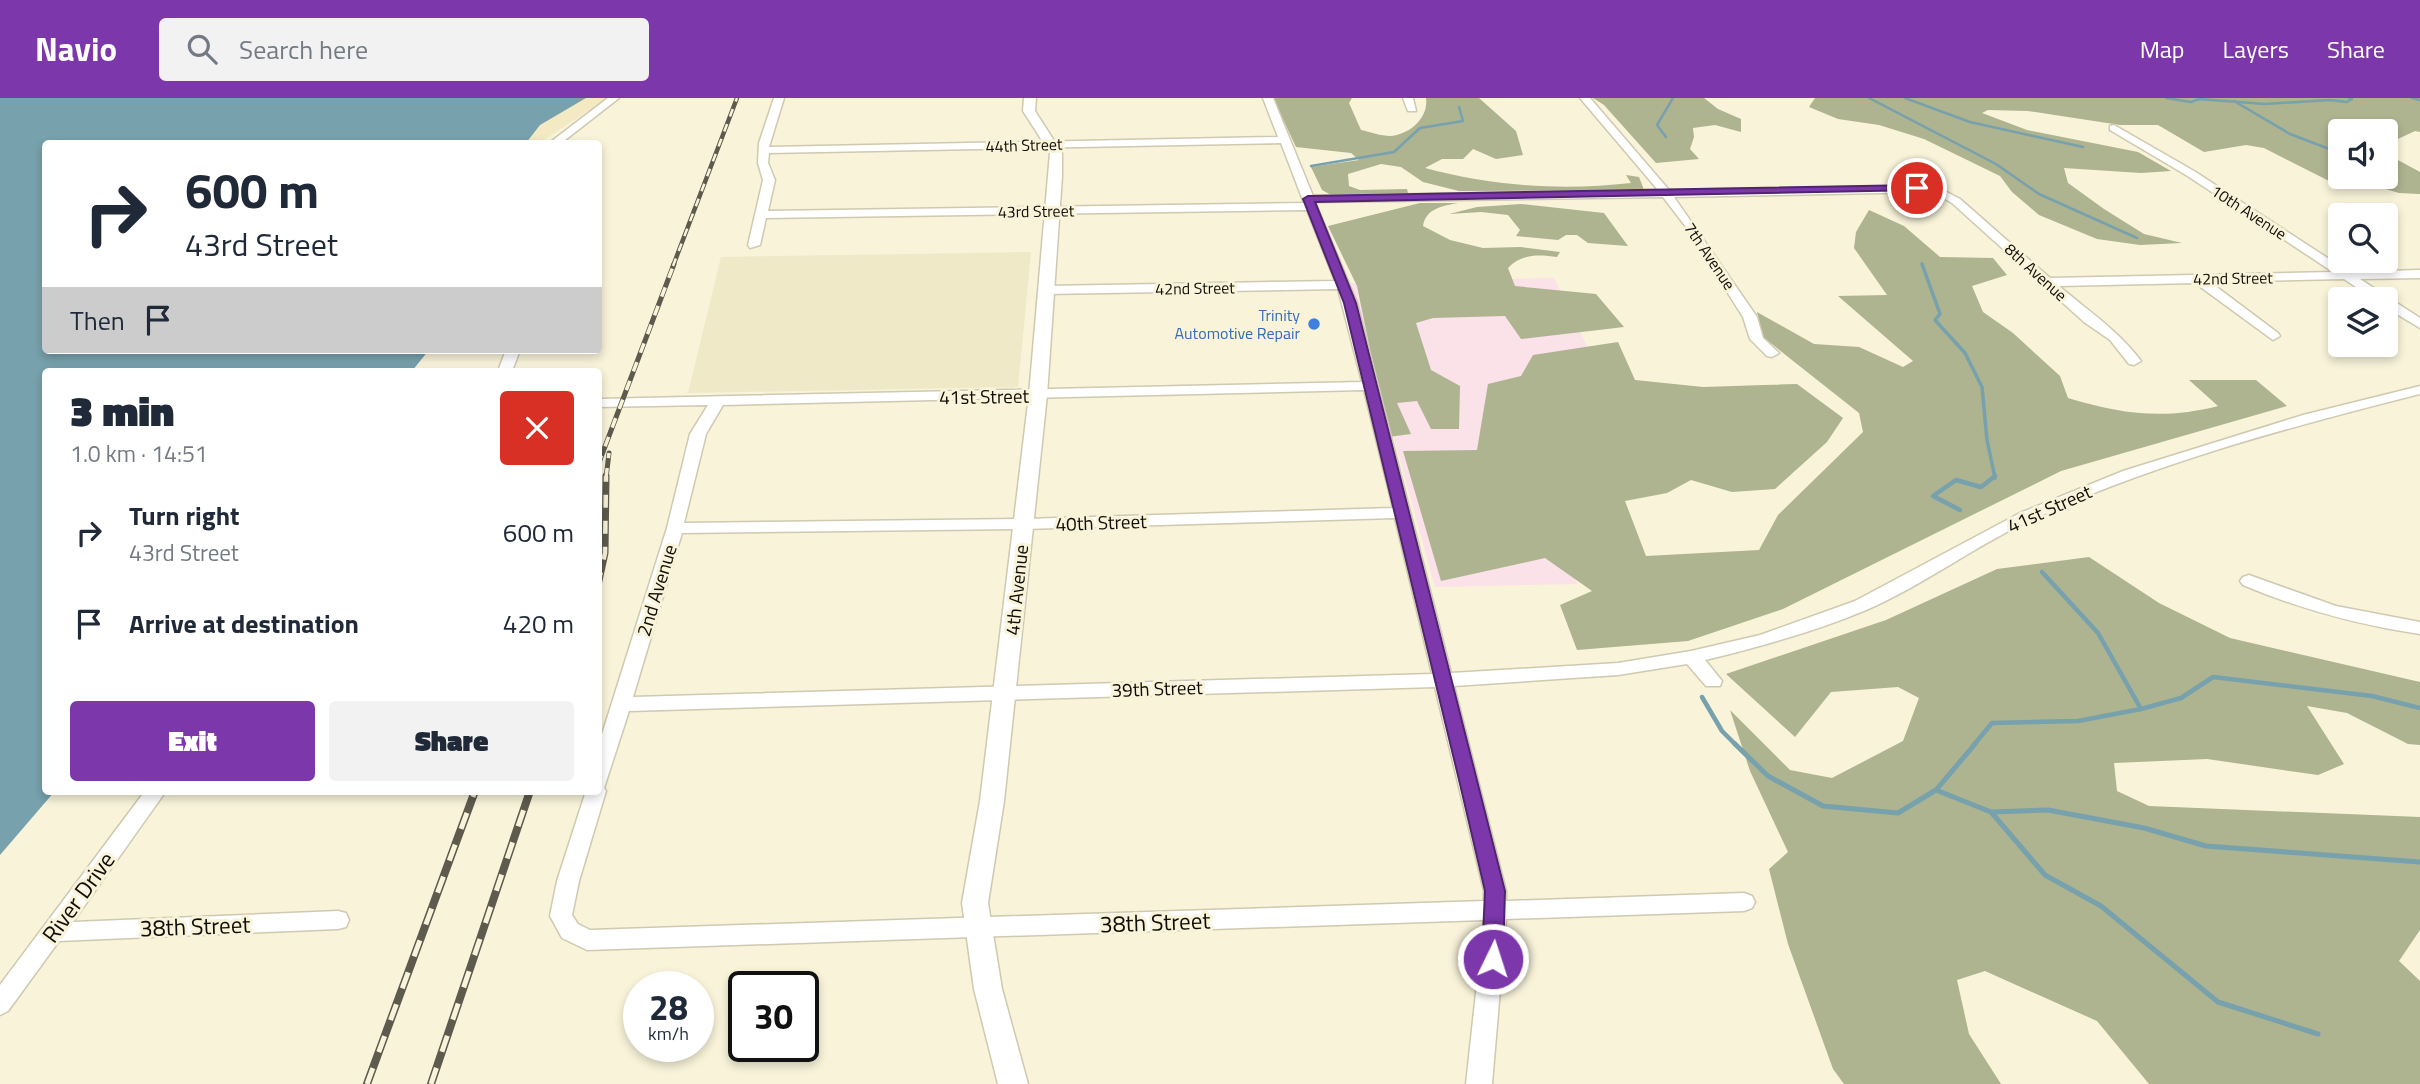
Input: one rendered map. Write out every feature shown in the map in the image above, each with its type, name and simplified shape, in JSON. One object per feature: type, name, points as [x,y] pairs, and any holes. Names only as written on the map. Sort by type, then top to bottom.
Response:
[{"type":"main road","name":"4th Avenue","points":[[1013,1084],[988,989],[981,928],[975,903],[992,802],[1024,524],[1038,394],[1056,153],[1030,111],[1030,98]]},
{"type":"street","points":[[558,140],[614,98]]},
{"type":"street","points":[[754,245],[768,180],[763,163],[763,150],[779,98]]},
{"type":"street","points":[[1268,98],[1344,285],[1495,891],[1495,934],[1479,1084]]},
{"type":"street","name":"7th Avenue","points":[[1585,98],[1666,192],[1738,298],[1756,329],[1757,339],[1772,353]]},
{"type":"street","name":"10th Avenue","points":[[2114,128],[2190,173],[2363,287]]},
{"type":"street","name":"44th Street","points":[[763,150],[1285,140]]},
{"type":"street","name":"43rd Street","points":[[761,215],[1052,211],[1666,192],[1934,189]]},
{"type":"street","name":"8th Avenue","points":[[1934,189],[1956,201],[2089,319],[2115,337],[2134,361]]},
{"type":"street","name":"42nd Street","points":[[2047,282],[2420,274]]},
{"type":"street","points":[[2198,279],[2273,336]]},
{"type":"street","name":"42nd Street","points":[[1046,290],[1344,285]]},
{"type":"street","name":"10th Avenue","points":[[2398,309],[2420,324]]},
{"type":"street","name":"41st Street","points":[[602,403],[1369,386]]},
{"type":"street","name":"41st Street","points":[[1691,657],[1764,640],[1861,605],[2026,516],[2129,474],[2308,418],[2420,390]]},
{"type":"street","name":"2nd Avenue","points":[[602,768],[675,528],[698,434],[718,400]]},
{"type":"street","name":"40th Street","points":[[675,528],[1024,524],[1401,513]]},
{"type":"street","points":[[2249,582],[2282,596],[2362,618],[2420,628]]},
{"type":"street","points":[[1691,657],[1713,681]]},
{"type":"street","name":"39th Street","points":[[621,704],[1548,676],[1618,669],[1691,657]]},
{"type":"street","name":"River Drive","points":[[0,1004],[153,795]]},
{"type":"street","name":"38th Street","points":[[595,795],[563,901],[561,916],[570,931],[587,940],[1744,902]]},
{"type":"street","name":"38th Street","points":[[51,932],[338,920]]},
{"type":"shaded area","points":[[1031,252],[1018,387],[688,393],[721,257]]},
{"type":"shaded area","points":[[1554,278],[1604,381],[1502,382],[1577,584],[1435,587],[1351,283]]},
{"type":"green space","points":[[1273,98],[1352,98],[1349,103],[1361,130],[1390,136],[1411,129],[1421,119],[1426,98],[1479,98],[1516,131],[1523,155],[1496,159],[1473,149],[1463,159],[1442,159],[1425,168],[1501,183],[1553,187],[1631,183],[1626,175],[1639,177],[1644,190],[1459,191],[1423,182],[1401,167],[1381,164],[1348,174],[1349,186],[1360,190],[1407,189],[1408,193],[1333,196],[1322,190],[1311,167],[1359,160],[1351,153],[1296,147]]},
{"type":"green space","points":[[1593,98],[1704,98],[1718,109],[1741,119],[1741,132],[1715,125],[1693,128],[1694,137],[1690,149],[1699,159],[1656,163],[1604,105]]},
{"type":"green space","points":[[1815,98],[2420,98],[2420,132],[2415,131],[2398,139],[2398,119],[2328,119],[2328,180],[2264,148],[2246,145],[2204,152],[2158,125],[2120,125],[2028,111],[1988,110],[1982,113],[2027,130],[2138,152],[2171,171],[2141,173],[2064,168],[2068,183],[2104,209],[2144,234],[2182,243],[2140,245],[2097,239],[2039,215],[2012,192],[2000,176],[1924,139],[1879,125],[1838,119],[1809,107]]},
{"type":"green space","points":[[2398,160],[2420,172],[2420,194],[2386,189],[2398,189]]},
{"type":"green space","points":[[1420,203],[1458,203],[1431,212],[1423,226],[1450,240],[1483,248],[1521,247],[1560,252],[1557,257],[1530,256],[1513,263],[1508,268],[1515,286],[1596,294],[1624,327],[1521,339],[1505,316],[1433,318],[1416,323],[1431,370],[1460,386],[1459,429],[1431,429],[1417,401],[1397,403],[1411,434],[1388,437],[1357,286],[1328,226]]},
{"type":"green space","points":[[1521,204],[1604,213],[1628,246],[1588,243],[1577,235],[1566,235],[1558,240],[1516,236],[1520,230],[1508,215],[1481,212],[1449,214],[1477,207]]},
{"type":"green space","points":[[1869,210],[1904,226],[1940,257],[1993,258],[2007,275],[1972,286],[1983,312],[2013,333],[2060,376],[2068,398],[2124,411],[2180,413],[2218,406],[2189,380],[2256,380],[2287,406],[2061,471],[1783,609],[1688,641],[1577,650],[1560,605],[1592,591],[1545,558],[1441,581],[1403,451],[1477,450],[1488,384],[1521,376],[1533,355],[1618,342],[1635,380],[1703,387],[1797,384],[1843,418],[1827,442],[1775,489],[1732,492],[1691,480],[1667,493],[1625,501],[1646,556],[1759,550],[1778,515],[1863,432],[1859,413],[1763,337],[1757,312],[1814,344],[1859,347],[1903,367],[1913,361],[1838,296],[1887,295],[1854,248],[1856,232]]},
{"type":"green space","points":[[2089,557],[2159,603],[2230,638],[2420,682],[2420,745],[2408,744],[2347,713],[2307,706],[2344,764],[2318,775],[2207,759],[2114,763],[2117,791],[2149,806],[2420,817],[2420,930],[2399,961],[2420,981],[2420,1084],[2149,1084],[2097,1021],[1985,971],[1957,980],[1969,1034],[2001,1084],[1844,1084],[1833,1069],[1788,944],[1769,869],[1788,852],[1750,771],[1730,710],[1790,770],[1832,778],[1903,741],[1919,698],[1898,687],[1831,692],[1795,737],[1726,674],[1886,620],[1997,569]]},
{"type":"sand","points":[[574,98],[608,98],[544,140],[518,140]]},
{"type":"water","points":[[0,98],[586,98],[540,125],[528,140],[42,140],[42,354],[426,354],[414,368],[42,368],[42,795],[52,795],[0,855]]},
{"type":"waterway","points":[[1666,137],[1657,125],[1673,98]]},
{"type":"waterway","points":[[1869,98],[1996,164],[2039,194],[2137,238]]},
{"type":"waterway","points":[[1905,98],[1970,122],[2083,147]]},
{"type":"waterway","points":[[2166,98],[2191,102],[2199,99],[2235,102]]},
{"type":"waterway","points":[[2235,102],[2265,104],[2330,100],[2347,102],[2352,99],[2349,98]]},
{"type":"waterway","points":[[2412,98],[2420,100]]},
{"type":"waterway","points":[[2235,102],[2290,134],[2328,148]]},
{"type":"waterway","points":[[1311,166],[1394,152],[1420,128],[1463,121],[1459,107]]},
{"type":"waterway","points":[[1922,264],[1940,314],[1935,320],[1965,353],[1982,387],[1987,440],[1995,476]]},
{"type":"waterway","points":[[1960,510],[1933,496],[1956,480],[1981,487],[1995,476]]},
{"type":"waterway","points":[[2042,572],[2098,633],[2141,709]]},
{"type":"waterway","points":[[2141,709],[2181,698],[2213,677],[2372,696],[2420,708]]},
{"type":"waterway","points":[[1702,697],[1722,731],[1735,744]]},
{"type":"waterway","points":[[1973,746],[1992,723],[2078,721],[2141,709]]},
{"type":"waterway","points":[[1735,744],[1768,776],[1823,806],[1898,813],[1936,790]]},
{"type":"waterway","points":[[1936,790],[1975,744]]},
{"type":"waterway","points":[[1936,790],[1991,812],[2045,875],[2101,906],[2218,1002],[2318,1034]]},
{"type":"waterway","points":[[1992,812],[2048,810],[2144,828],[2206,846],[2420,862]]},
{"type":"railway","points":[[673,266],[737,98]]},
{"type":"railway","points":[[602,454],[674,264]]},
{"type":"railway","points":[[606,478],[609,453]]},
{"type":"railway","points":[[602,567],[605,553],[606,476]]},
{"type":"railway","points":[[367,1084],[474,795]]},
{"type":"railway","points":[[431,1084],[529,795]]},
{"type":"place","name":"Trinity Automotive Repair","points":[[1314,324]]},
{"type":"route","points":[[1493,959],[1495,891],[1470,784],[1350,303],[1308,199],[1917,188]]}]
